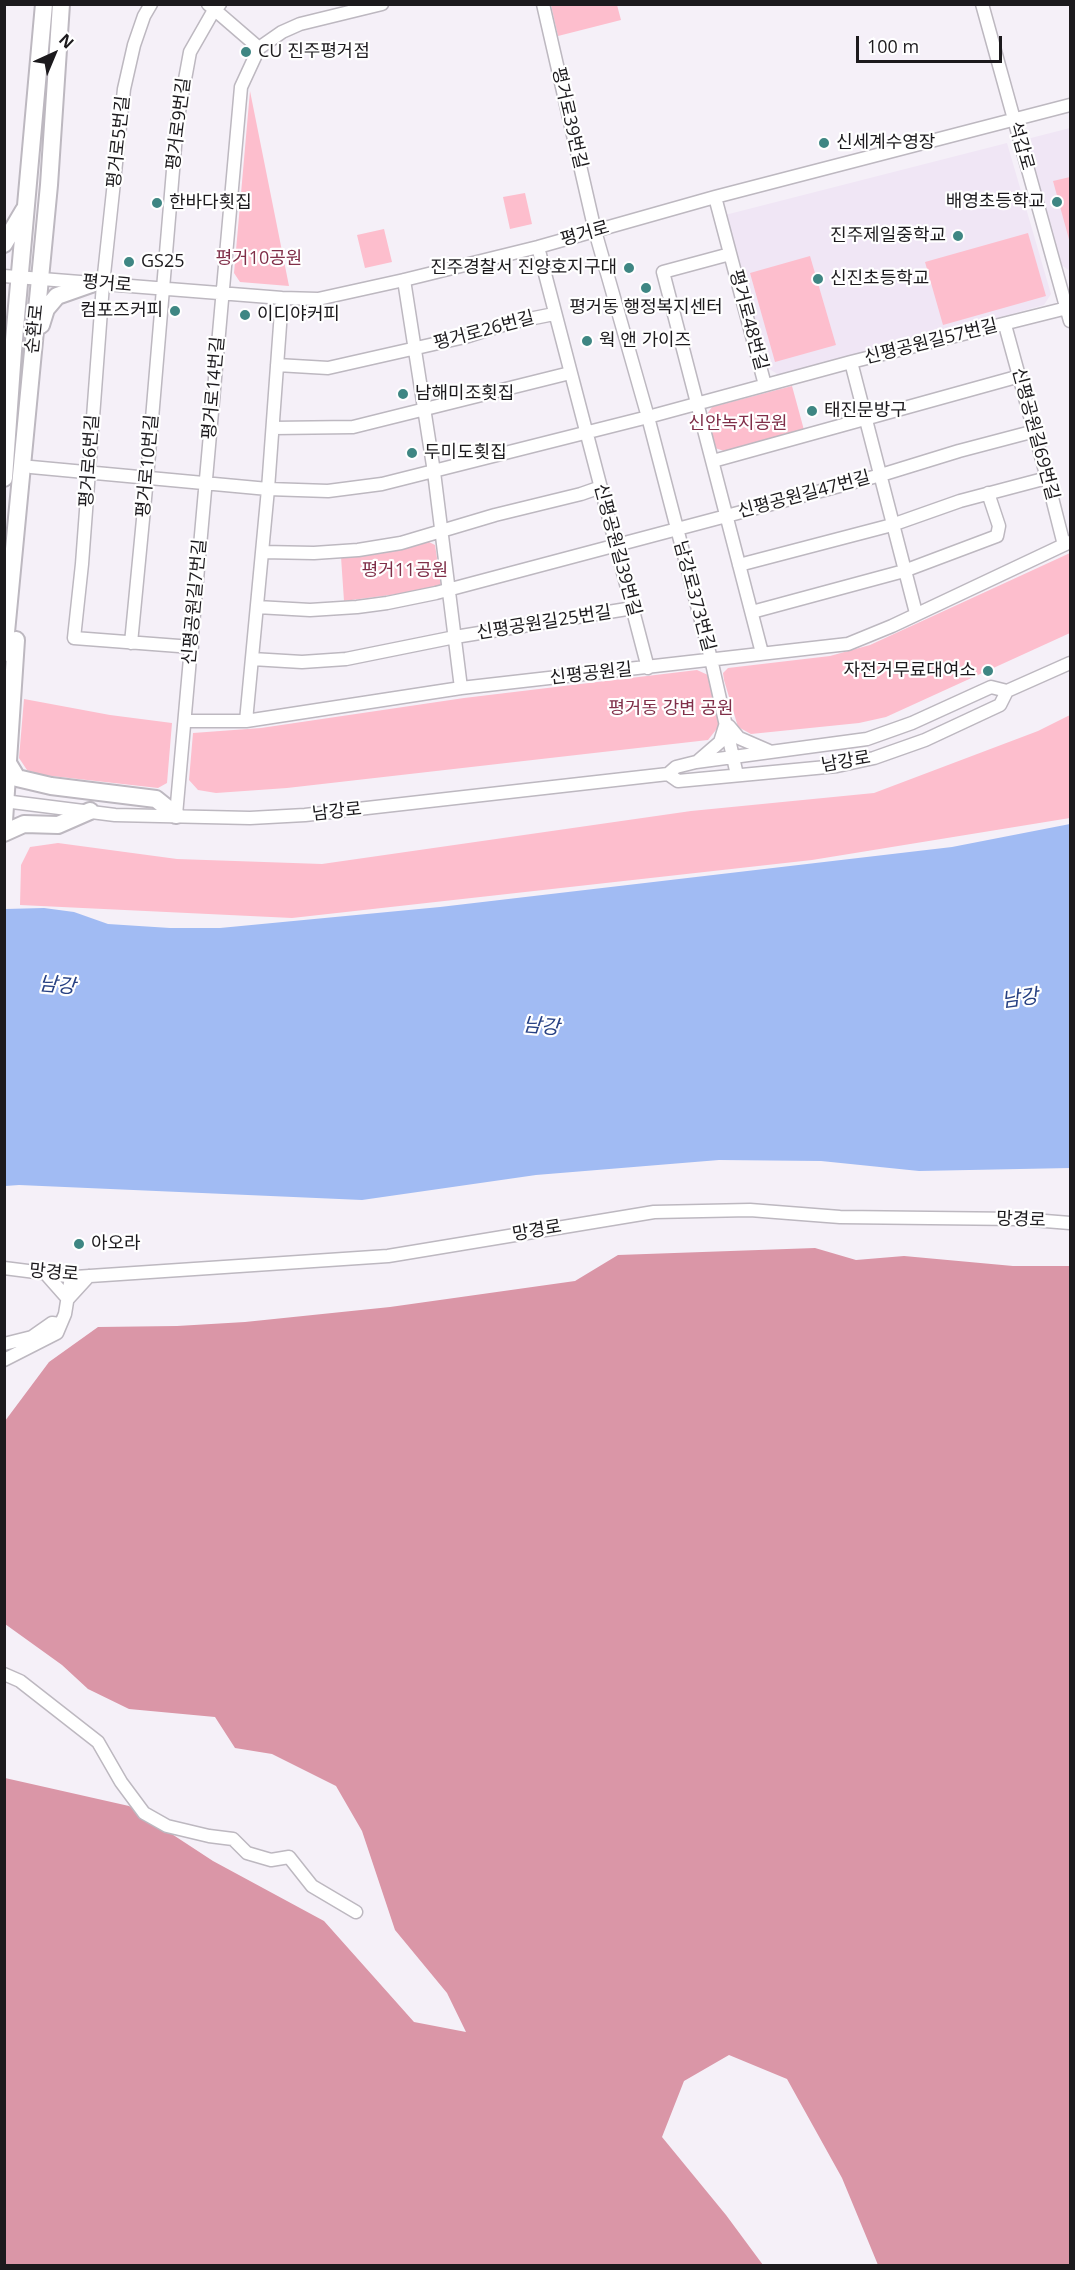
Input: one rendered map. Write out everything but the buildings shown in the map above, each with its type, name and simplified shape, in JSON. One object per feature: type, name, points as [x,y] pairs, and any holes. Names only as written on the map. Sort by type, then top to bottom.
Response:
[{"type":"main road","name":"순환로","points":[[4,478],[13,351],[12,276],[26,207],[44,4]]},
{"type":"main road","name":"순환로","points":[[4,653],[40,278],[61,4]]},
{"type":"main road","points":[[4,244],[26,207]]},
{"type":"main road","points":[[4,821],[11,701],[35,402],[32,352],[46,309],[53,300],[63,293],[99,283]]},
{"type":"main road","points":[[4,386],[13,351]]},
{"type":"main road","points":[[8,763],[17,778],[51,786],[156,799],[176,815]]},
{"type":"main road","points":[[4,833],[24,824],[58,825],[90,812]]},
{"type":"street","name":"평거로5번길","points":[[99,283],[124,89],[134,45],[144,16],[151,4]]},
{"type":"street","points":[[214,6],[259,48],[282,32],[300,24],[382,4]]},
{"type":"street","name":"평거로39번길","points":[[543,4],[596,231],[648,417]]},
{"type":"street","name":"석갑로","points":[[982,4],[1014,120],[1065,279],[1067,308],[1071,321]]},
{"type":"street","name":"평거로9번길","points":[[163,288],[177,123],[184,78],[190,52],[214,6]]},
{"type":"street","name":"평거로14번길","points":[[205,483],[237,111],[241,87],[259,48]]},
{"type":"street","name":"평거로","points":[[12,276],[282,298],[318,298],[404,280],[538,247],[715,197],[1071,105]]},
{"type":"street","name":"평거로48번길","points":[[715,197],[765,385]]},
{"type":"street","name":"신평공원길39번길","points":[[538,247],[648,668]]},
{"type":"street","name":"평거로48번길","points":[[698,403],[663,272],[730,254]]},
{"type":"street","name":"평거로26번길","points":[[404,280],[434,472]]},
{"type":"street","name":"평거로6번길","points":[[99,283],[89,472],[74,638],[131,643]]},
{"type":"street","name":"평거로10번길","points":[[131,643],[163,288]]},
{"type":"street","points":[[246,721],[268,489],[282,298]]},
{"type":"street","name":"신평공원길57번길","points":[[916,614],[851,362],[1067,308]]},
{"type":"street","name":"평거로26번길","points":[[415,349],[554,314]]},
{"type":"street","name":"신평공원길69번길","points":[[1005,325],[1067,543]]},
{"type":"street","points":[[278,365],[328,368],[415,349]]},
{"type":"street","points":[[31,467],[268,489],[328,490],[382,484],[648,417],[851,362]]},
{"type":"street","points":[[273,428],[353,427],[570,373]]},
{"type":"street","points":[[713,461],[1020,376]]},
{"type":"street","name":"신평공원길47번길","points":[[698,403],[762,653]]},
{"type":"street","name":"남강로373번길","points":[[648,417],[711,659],[737,775]]},
{"type":"street","points":[[881,475],[1035,431]]},
{"type":"street","name":"신평공원길25번길","points":[[434,472],[461,688]]},
{"type":"street","name":"신평공원길47번길","points":[[727,516],[881,475]]},
{"type":"street","points":[[739,565],[892,525],[988,493],[1047,478]]},
{"type":"street","name":"신평공원길7번길","points":[[185,722],[205,483]]},
{"type":"street","points":[[262,552],[314,553],[358,550],[401,543],[601,487]]},
{"type":"street","points":[[752,612],[904,572],[997,536],[999,526],[988,493]]},
{"type":"street","points":[[257,607],[310,610],[387,603],[448,590],[727,516]]},
{"type":"street","name":"신평공원길","points":[[185,722],[246,721],[461,688],[848,644],[892,626],[1067,543]]},
{"type":"street","name":"신평공원길25번길","points":[[455,637],[633,608]]},
{"type":"street","points":[[252,658],[302,662],[346,659],[455,637]]},
{"type":"street","points":[[131,643],[192,647]]},
{"type":"street","name":"남강로","points":[[6,801],[115,814],[250,819],[305,815],[668,774],[676,767],[696,762],[867,739],[912,723],[991,687],[1007,691],[1071,663]]},
{"type":"street","name":"남강로","points":[[668,774],[678,781],[837,766],[874,758],[925,740],[1000,705],[1007,691]]},
{"type":"street","points":[[176,815],[185,722]]},
{"type":"street","points":[[726,722],[739,738],[770,751]]},
{"type":"street","points":[[696,762],[720,742],[726,722]]},
{"type":"street","name":"망경로","points":[[4,1268],[71,1277],[388,1256],[654,1212],[750,1210],[840,1217],[1020,1219],[1071,1223]]},
{"type":"street","points":[[45,1274],[68,1299]]},
{"type":"street","points":[[68,1299],[89,1276]]},
{"type":"street","points":[[4,1360],[57,1334],[65,1314],[71,1277]]},
{"type":"street","points":[[4,1344],[32,1337],[52,1323],[60,1324]]},
{"type":"street","points":[[4,1674],[20,1681],[98,1742],[121,1782],[144,1813],[166,1826],[233,1839],[246,1853],[271,1860],[289,1857],[312,1886],[356,1912]]},
{"type":"shaded area","name":"배영초등학교","points":[[1070,128],[1070,271],[1060,264],[1027,139]]},
{"type":"shaded area","points":[[1007,143],[1051,294],[1044,305],[911,342],[779,375],[766,367],[725,215]]},
{"type":"shaded area","points":[[815,1248],[856,1260],[904,1256],[1013,1266],[1070,1266],[1070,2265],[878,2265],[842,2178],[787,2079],[729,2055],[684,2081],[662,2137],[726,2215],[763,2265],[5,2266],[5,1778],[129,1806],[213,1861],[324,1921],[414,2022],[466,2032],[447,1993],[395,1930],[362,1831],[336,1786],[272,1754],[235,1748],[215,1717],[129,1709],[88,1689],[62,1665],[5,1624],[5,1421],[49,1362],[98,1327],[245,1322],[390,1307],[575,1281],[618,1255]]},
{"type":"green space","points":[[551,5],[617,5],[621,20],[558,36]]},
{"type":"green space","name":"평거10공원","points":[[250,91],[289,286],[240,282],[234,273]]},
{"type":"green space","points":[[1070,177],[1070,243],[1053,181]]},
{"type":"green space","points":[[525,193],[532,224],[510,229],[503,197]]},
{"type":"green space","points":[[384,229],[392,262],[365,268],[357,235]]},
{"type":"green space","points":[[1028,233],[1046,296],[943,325],[925,262]]},
{"type":"green space","points":[[810,256],[836,345],[775,362],[750,273]]},
{"type":"green space","name":"신안녹지공원","points":[[792,386],[804,430],[724,451],[715,448],[707,414],[712,407]]},
{"type":"green space","name":"평거11공원","points":[[429,542],[435,545],[441,584],[436,589],[344,601],[341,557],[382,553]]},
{"type":"green space","name":"평거동 강변 공원","points":[[1070,553],[1070,633],[886,717],[859,723],[751,734],[738,727],[724,680],[723,673],[728,668],[830,656],[870,645]]},
{"type":"green space","name":"평거동 강변 공원","points":[[697,670],[708,675],[719,726],[708,740],[287,788],[216,793],[198,790],[189,780],[193,733],[261,728],[464,698]]},
{"type":"green space","points":[[24,699],[110,715],[172,723],[167,783],[158,788],[43,775],[27,770],[19,758]]},
{"type":"green space","points":[[1070,715],[1070,818],[812,860],[292,918],[20,905],[21,865],[30,847],[58,843],[177,859],[322,864],[691,811],[874,793],[1038,731]]},
{"type":"water","name":"남강","points":[[1070,824],[1070,1168],[919,1171],[821,1161],[719,1160],[536,1175],[362,1200],[5,1186],[5,909],[44,908],[74,912],[108,924],[220,928],[440,907],[952,847]]},
{"type":"place","name":"CU 진주평거점","points":[[246,52]]},
{"type":"place","name":"신세계수영장","points":[[824,143]]},
{"type":"place","name":"배영초등학교","points":[[1057,202]]},
{"type":"place","name":"한바다횟집","points":[[157,203]]},
{"type":"place","name":"진주제일중학교","points":[[958,236]]},
{"type":"place","name":"GS25","points":[[129,262]]},
{"type":"place","name":"진주경찰서 진양호지구대","points":[[629,268]]},
{"type":"place","name":"신진초등학교","points":[[818,279]]},
{"type":"place","name":"평거동 행정복지센터","points":[[646,288]]},
{"type":"place","name":"컴포즈커피","points":[[175,311]]},
{"type":"place","name":"이디야커피","points":[[245,315]]},
{"type":"place","name":"웍 앤 가이즈","points":[[587,341]]},
{"type":"place","name":"남해미조횟집","points":[[403,394]]},
{"type":"place","name":"태진문방구","points":[[812,411]]},
{"type":"place","name":"두미도횟집","points":[[412,453]]},
{"type":"place","name":"자전거무료대여소","points":[[988,671]]},
{"type":"place","name":"아오라","points":[[79,1244]]}]
